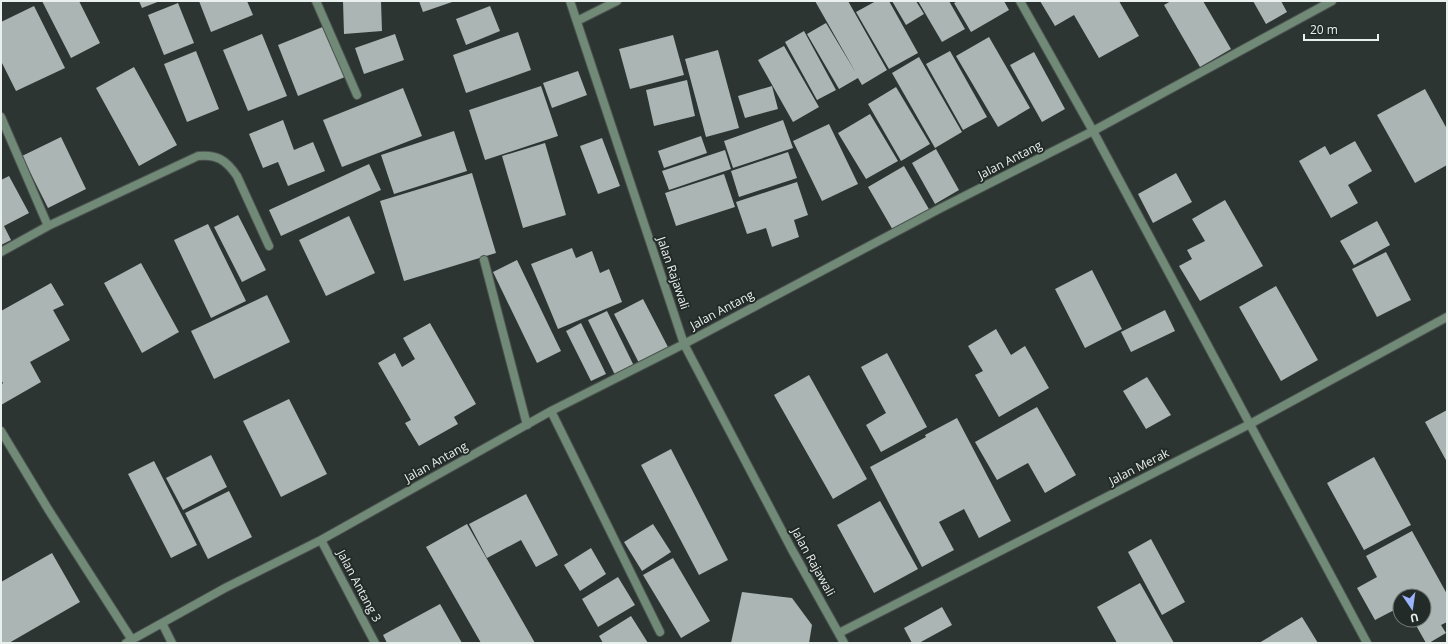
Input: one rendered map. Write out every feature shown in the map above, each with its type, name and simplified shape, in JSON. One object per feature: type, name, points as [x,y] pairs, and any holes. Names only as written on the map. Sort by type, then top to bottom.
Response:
[{"type":"street","points":[[316,1],[357,95]]},
{"type":"street","name":"Jalan Rajawali","points":[[570,1],[684,344],[791,548],[844,643]]},
{"type":"street","points":[[577,21],[617,1]]},
{"type":"street","points":[[1020,1],[1093,131],[1367,643]]},
{"type":"street","name":"Jalan Antang","points":[[129,642],[225,588],[321,540],[527,426],[551,411],[684,344],[939,209],[1093,131],[1332,1]]},
{"type":"street","points":[[1,117],[48,226]]},
{"type":"street","points":[[1,252],[48,226],[198,156],[204,155],[220,158],[231,167],[269,246]]},
{"type":"street","points":[[484,260],[527,426]]},
{"type":"street","name":"Jalan Merak","points":[[838,633],[1250,424],[1447,317]]},
{"type":"street","points":[[551,411],[660,632]]},
{"type":"street","points":[[1,431],[129,642]]},
{"type":"street","name":"Jalan Antang 3","points":[[321,540],[375,643]]},
{"type":"street","points":[[162,623],[172,643]]},
{"type":"building","points":[[42,1],[79,1],[100,43],[71,58]]},
{"type":"building","points":[[139,1],[160,1],[142,8]]},
{"type":"building","points":[[199,1],[247,1],[253,15],[211,32]]},
{"type":"building","points":[[343,1],[381,1],[382,31],[344,34]]},
{"type":"building","points":[[419,1],[455,1],[423,12]]},
{"type":"building","points":[[815,1],[848,1],[887,70],[862,85],[858,78],[839,89],[807,34],[826,23],[856,73]]},
{"type":"building","points":[[876,1],[889,1],[918,53],[889,69],[856,12]]},
{"type":"building","points":[[892,1],[916,1],[924,14],[906,25]]},
{"type":"building","points":[[918,1],[949,1],[965,29],[942,42]]},
{"type":"building","points":[[958,1],[1004,1],[1009,10],[971,32],[954,3]]},
{"type":"building","points":[[1040,1],[1119,1],[1139,36],[1099,58],[1074,15],[1055,26]]},
{"type":"building","points":[[1171,1],[1203,1],[1231,49],[1200,67],[1164,5]]},
{"type":"building","points":[[1253,1],[1281,1],[1287,12],[1266,24]]},
{"type":"building","points":[[178,3],[194,43],[164,55],[148,15]]},
{"type":"building","points":[[34,6],[65,68],[16,91],[1,61],[1,22]]},
{"type":"building","points":[[490,6],[500,31],[466,45],[456,19]]},
{"type":"building","points":[[325,26],[345,77],[298,96],[278,45]]},
{"type":"building","points":[[804,31],[836,90],[817,100],[785,42]]},
{"type":"building","points":[[518,32],[531,70],[466,93],[453,55]]},
{"type":"building","points":[[262,34],[287,96],[248,111],[223,50]]},
{"type":"building","points":[[395,34],[404,60],[364,74],[355,48]]},
{"type":"building","points":[[673,35],[684,75],[630,89],[619,49]]},
{"type":"building","points":[[989,37],[1030,108],[998,127],[956,56]]},
{"type":"building","points":[[784,46],[819,107],[793,122],[758,60]]},
{"type":"building","points":[[718,50],[739,128],[706,137],[685,59]]},
{"type":"building","points":[[196,51],[219,109],[187,122],[164,64]]},
{"type":"building","points":[[950,51],[987,117],[963,130],[926,64]]},
{"type":"building","points":[[1034,52],[1065,109],[1042,122],[1010,65]]},
{"type":"building","points":[[919,57],[962,132],[935,148],[892,73]]},
{"type":"building","points":[[134,67],[177,145],[139,166],[96,88]]},
{"type":"building","points":[[578,71],[587,95],[552,108],[543,83]]},
{"type":"building","points":[[687,80],[695,116],[654,126],[646,90]]},
{"type":"building","points":[[541,86],[558,136],[485,160],[469,110]]},
{"type":"building","points":[[772,86],[778,109],[745,118],[738,96]]},
{"type":"building","points":[[896,87],[930,144],[901,161],[868,104]]},
{"type":"building","points":[[403,88],[422,136],[342,167],[323,120]]},
{"type":"building","points":[[1425,89],[1447,129],[1447,165],[1415,183],[1377,115]]},
{"type":"building","points":[[870,114],[898,161],[866,179],[838,133]]},
{"type":"building","points":[[283,120],[294,150],[313,142],[325,171],[288,186],[278,162],[263,168],[249,134]]},
{"type":"building","points":[[783,120],[793,148],[733,168],[724,141]]},
{"type":"building","points":[[829,124],[858,184],[822,201],[793,141]]},
{"type":"building","points":[[454,131],[467,171],[394,194],[381,155]]},
{"type":"building","points":[[701,136],[707,153],[664,168],[658,151]]},
{"type":"building","points":[[61,137],[86,189],[48,208],[22,156]]},
{"type":"building","points":[[602,138],[620,186],[598,194],[580,146]]},
{"type":"building","points":[[1355,141],[1372,171],[1348,185],[1358,203],[1331,218],[1299,161],[1325,146],[1330,155]]},
{"type":"building","points":[[545,143],[566,215],[523,228],[502,156]]},
{"type":"building","points":[[936,149],[959,190],[935,204],[912,163]]},
{"type":"building","points":[[725,150],[731,169],[669,190],[662,171]]},
{"type":"building","points":[[788,152],[797,178],[739,197],[731,171]]},
{"type":"building","points":[[369,164],[381,190],[281,236],[269,210]]},
{"type":"building","points":[[904,166],[930,211],[894,232],[868,187]]},
{"type":"building","points":[[472,173],[496,253],[404,281],[380,201]]},
{"type":"building","points":[[1176,173],[1192,202],[1153,223],[1138,194]]},
{"type":"building","points":[[724,174],[735,207],[676,226],[665,193]]},
{"type":"building","points":[[9,176],[29,213],[4,226],[11,240],[1,245],[1,180]]},
{"type":"building","points":[[797,182],[808,215],[794,220],[799,237],[772,247],[766,228],[747,234],[736,202]]},
{"type":"building","points":[[1225,200],[1263,266],[1200,301],[1179,266],[1192,259],[1187,250],[1205,241],[1192,219]]},
{"type":"building","points":[[238,215],[266,270],[242,282],[214,227]]},
{"type":"building","points":[[349,216],[375,273],[326,296],[299,240]]},
{"type":"building","points":[[1377,221],[1390,245],[1354,265],[1340,241]]},
{"type":"building","points":[[208,224],[246,301],[211,318],[174,240]]},
{"type":"building","points":[[572,248],[576,258],[592,251],[600,273],[609,269],[622,302],[558,329],[531,264]]},
{"type":"building","points":[[1386,252],[1411,300],[1377,317],[1352,269]]},
{"type":"building","points":[[517,260],[561,351],[537,363],[493,272]]},
{"type":"building","points":[[141,263],[179,332],[142,353],[104,283]]},
{"type":"building","points":[[1092,270],[1122,329],[1085,348],[1055,289]]},
{"type":"building","points":[[51,283],[64,305],[53,310],[70,340],[30,362],[41,382],[1,405],[1,385],[3,383],[1,380],[1,311]]},
{"type":"building","points":[[1276,286],[1318,360],[1281,381],[1239,307]]},
{"type":"building","points":[[267,295],[290,342],[214,379],[191,331]]},
{"type":"building","points":[[643,299],[669,349],[639,363],[614,314]]},
{"type":"building","points":[[1165,310],[1175,331],[1131,352],[1121,332]]},
{"type":"building","points":[[607,311],[635,368],[616,377],[588,320]]},
{"type":"building","points":[[430,323],[476,404],[454,417],[458,424],[419,446],[405,423],[411,420],[378,363],[395,353],[402,367],[415,359],[403,338]]},
{"type":"building","points":[[581,323],[606,374],[591,381],[566,331]]},
{"type":"building","points":[[996,329],[1011,355],[1025,346],[1049,388],[999,417],[975,375],[983,371],[968,346]]},
{"type":"building","points":[[887,353],[927,427],[881,452],[866,425],[886,413],[861,367]]},
{"type":"building","points":[[809,375],[867,479],[833,499],[774,395]]},
{"type":"building","points":[[1147,377],[1171,415],[1146,429],[1123,391]]},
{"type":"building","points":[[289,399],[327,474],[281,497],[243,421]]},
{"type":"building","points":[[1037,407],[1076,475],[1045,493],[1028,463],[997,480],[975,442]]},
{"type":"building","points":[[1447,410],[1447,462],[1425,422]]},
{"type":"building","points":[[957,418],[1011,521],[979,538],[964,509],[939,522],[954,550],[922,567],[870,467],[926,437],[925,435]]},
{"type":"building","points":[[671,449],[728,560],[699,575],[641,465]]},
{"type":"building","points":[[211,455],[227,487],[183,510],[166,478]]},
{"type":"building","points":[[1374,457],[1411,525],[1364,550],[1327,483]]},
{"type":"building","points":[[154,461],[197,545],[171,558],[128,474]]},
{"type":"building","points":[[229,491],[252,537],[208,559],[185,513]]},
{"type":"building","points":[[526,494],[558,555],[536,567],[521,540],[487,558],[469,524]]},
{"type":"building","points":[[880,501],[918,569],[874,593],[837,525]]},
{"type":"building","points":[[467,524],[535,643],[481,643],[426,547]]},
{"type":"building","points":[[653,524],[671,552],[642,571],[624,542]]},
{"type":"building","points":[[1412,531],[1447,594],[1447,622],[1441,625],[1446,633],[1429,643],[1426,643],[1418,628],[1432,628],[1432,588],[1392,588],[1392,611],[1375,620],[1357,588],[1377,577],[1366,556]]},
{"type":"building","points":[[1151,539],[1185,602],[1162,615],[1128,552]]},
{"type":"building","points":[[591,548],[606,574],[580,591],[564,565]]},
{"type":"building","points":[[52,553],[80,602],[9,643],[1,643],[1,582]]},
{"type":"building","points":[[673,558],[710,621],[681,638],[643,575]]},
{"type":"building","points":[[618,577],[635,605],[598,627],[582,599]]},
{"type":"building","points":[[1140,583],[1174,643],[1117,643],[1097,607]]},
{"type":"building","points":[[742,592],[792,598],[812,625],[809,643],[731,643]]},
{"type":"building","points":[[440,604],[462,643],[387,643],[383,635]]},
{"type":"building","points":[[942,607],[952,625],[919,643],[912,643],[904,628]]},
{"type":"building","points":[[631,616],[648,643],[603,643],[599,636]]},
{"type":"building","points":[[1302,617],[1318,643],[1259,643]]}]
